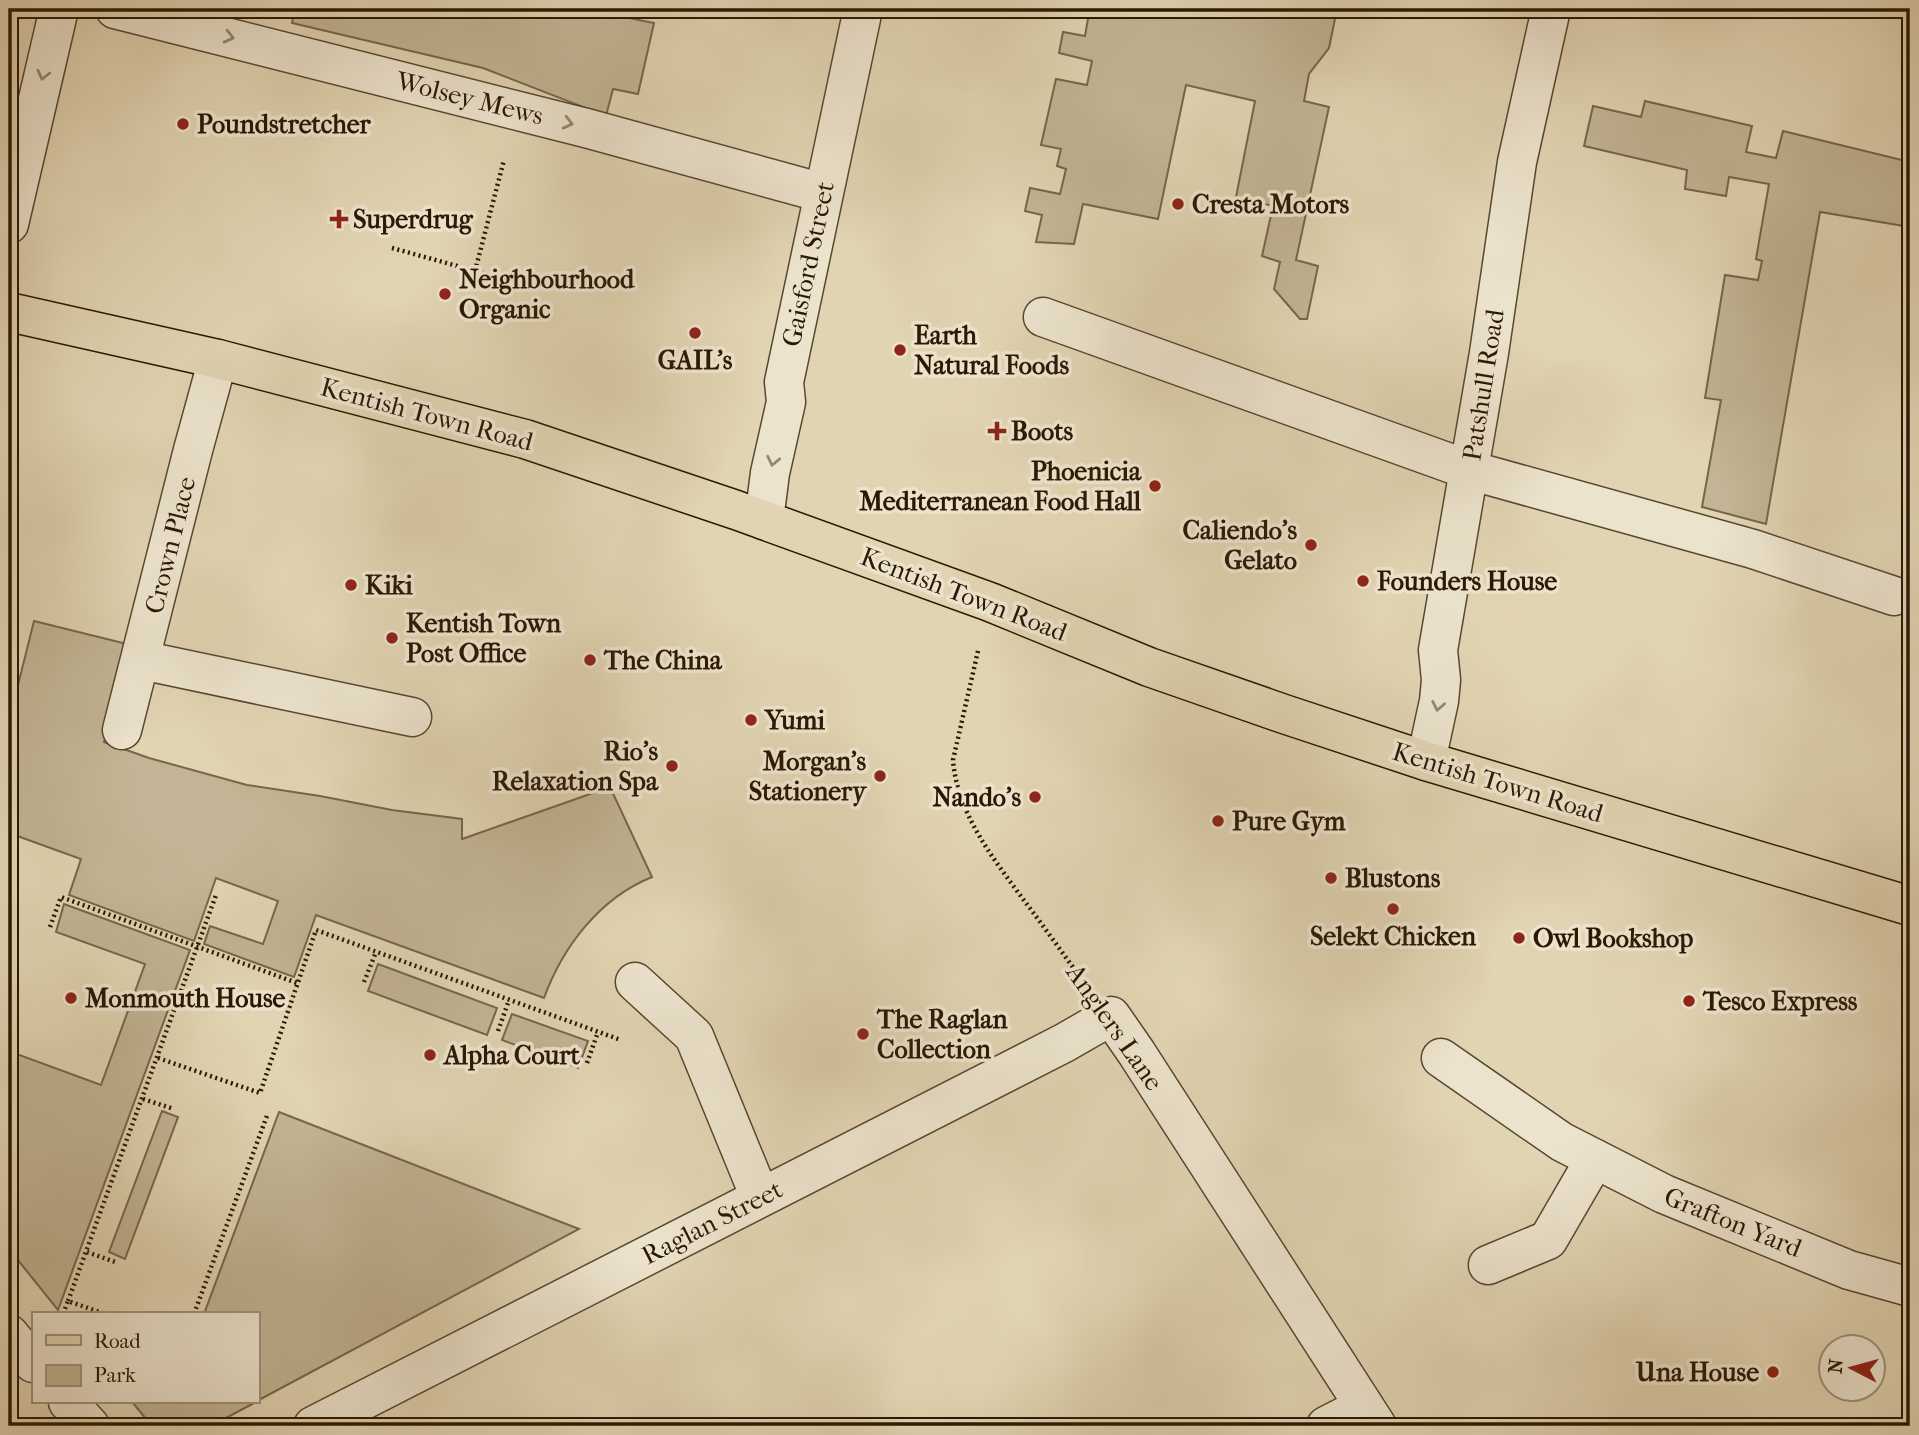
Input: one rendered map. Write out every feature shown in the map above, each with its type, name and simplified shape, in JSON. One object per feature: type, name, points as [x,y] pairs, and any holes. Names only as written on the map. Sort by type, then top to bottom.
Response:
[{"type":"main road","name":"Kentish Town Road","points":[[9,312],[218,359],[525,439],[764,520],[990,602],[1149,667],[1426,761],[1910,906]]},
{"type":"street","points":[[9,224],[59,9]]},
{"type":"street","name":"Wolsey Mews","points":[[115,9],[574,125],[823,192]]},
{"type":"street","name":"Gaisford Street","points":[[764,520],[770,473],[786,402],[784,382],[863,9]]},
{"type":"street","name":"Patshull Road","points":[[1426,761],[1439,701],[1441,680],[1438,650],[1517,162],[1550,9]]},
{"type":"street","points":[[1043,317],[1469,470],[1753,550],[1894,596]]},
{"type":"street","name":"Crown Place","points":[[122,730],[218,359]]},
{"type":"street","points":[[141,660],[412,717]]},
{"type":"street","points":[[635,982],[694,1036],[760,1197]]},
{"type":"street","name":"Raglan Street","points":[[313,1426],[1064,1043],[1111,1016]]},
{"type":"street","name":"Anglers Lane","points":[[1111,1016],[1370,1417]]},
{"type":"street","name":"Grafton Yard","points":[[1441,1058],[1579,1151],[1664,1194],[1849,1270],[1910,1287]]},
{"type":"street","points":[[1489,1265],[1548,1240],[1579,1151]]},
{"type":"street","points":[[9,1334],[32,1362]]},
{"type":"street","points":[[70,1404],[90,1426]]},
{"type":"street","points":[[1326,1426],[1370,1417]]},
{"type":"path","points":[[475,271],[502,168]]},
{"type":"path","points":[[392,248],[519,283]]},
{"type":"path","name":"Anglers Lane","points":[[990,602],[953,760],[954,771],[967,812],[989,851],[1111,1016]]},
{"type":"path","points":[[64,1312],[216,895]]},
{"type":"path","points":[[50,927],[61,897],[297,983]]},
{"type":"path","points":[[158,1058],[260,1093],[316,930],[622,1041]]},
{"type":"path","points":[[364,982],[376,951]]},
{"type":"path","points":[[498,1031],[509,1000]]},
{"type":"path","points":[[587,1063],[598,1032]]},
{"type":"path","points":[[143,1099],[173,1109]]},
{"type":"path","points":[[195,1312],[268,1113]]},
{"type":"path","points":[[87,1252],[118,1263]]},
{"type":"path","points":[[68,1301],[99,1312]]},
{"type":"green space","points":[[295,9],[625,9],[624,17],[654,23],[638,94],[613,89],[606,116],[483,68],[292,23]]},
{"type":"green space","points":[[1093,9],[1337,9],[1329,48],[1309,74],[1304,101],[1329,107],[1296,260],[1318,266],[1307,319],[1300,319],[1274,289],[1280,262],[1262,256],[1273,206],[1236,197],[1255,101],[1186,85],[1158,219],[1083,204],[1074,244],[1036,242],[1042,215],[1025,211],[1030,188],[1060,194],[1066,169],[1057,166],[1061,149],[1041,145],[1056,79],[1087,85],[1092,61],[1059,53],[1063,32],[1085,36],[1089,13],[1092,14]]},
{"type":"green space","points":[[1645,101],[1752,126],[1746,152],[1776,158],[1783,131],[1910,162],[1910,227],[1820,212],[1766,524],[1702,507],[1721,400],[1705,398],[1725,275],[1758,280],[1762,261],[1756,259],[1769,184],[1729,177],[1726,196],[1685,189],[1687,170],[1584,146],[1593,106],[1641,117]]},
{"type":"green space","points":[[34,621],[127,644],[104,742],[149,758],[247,785],[462,819],[462,839],[610,787],[652,877],[616,897],[586,926],[562,960],[544,998],[316,915],[294,977],[204,944],[210,926],[263,944],[278,901],[216,878],[194,941],[69,895],[81,859],[9,833],[9,721]]},
{"type":"green space","points":[[64,904],[190,950],[58,1310],[9,1249],[9,1033],[17,1036],[11,1052],[101,1085],[145,964],[56,932]]},
{"type":"green space","points":[[378,964],[497,1008],[487,1035],[368,991]]},
{"type":"green space","points":[[512,1014],[588,1041],[578,1068],[502,1040]]},
{"type":"green space","points":[[162,1111],[178,1117],[125,1259],[109,1252]]},
{"type":"green space","points":[[279,1112],[579,1229],[259,1400],[259,1312],[205,1312]]},
{"type":"green space","points":[[134,1404],[252,1404],[211,1426],[152,1426]]},
{"type":"place","name":"Poundstretcher","points":[[183,124]]},
{"type":"place","name":"Cresta Motors","points":[[1178,204]]},
{"type":"place","name":"Superdrug","points":[[339,219]]},
{"type":"place","name":"Neighbourhood Organic","points":[[445,294]]},
{"type":"place","name":"GAIL's","points":[[695,333]]},
{"type":"place","name":"Earth Natural Foods","points":[[900,350]]},
{"type":"place","name":"Boots","points":[[997,431]]},
{"type":"place","name":"Phoenicia Mediterranean Food Hall","points":[[1155,486]]},
{"type":"place","name":"Caliendo's Gelato","points":[[1311,545]]},
{"type":"place","name":"Founders House","points":[[1363,581]]},
{"type":"place","name":"Kiki","points":[[351,585]]},
{"type":"place","name":"Kentish Town Post Office","points":[[392,638]]},
{"type":"place","name":"The China","points":[[590,660]]},
{"type":"place","name":"Yumi","points":[[751,720]]},
{"type":"place","name":"Rio's Relaxation Spa","points":[[672,766]]},
{"type":"place","name":"Morgan's Stationery","points":[[880,776]]},
{"type":"place","name":"Nando's","points":[[1035,797]]},
{"type":"place","name":"Pure Gym","points":[[1218,821]]},
{"type":"place","name":"Blustons","points":[[1331,878]]},
{"type":"place","name":"Selekt Chicken","points":[[1393,909]]},
{"type":"place","name":"Owl Bookshop","points":[[1519,938]]},
{"type":"place","name":"Monmouth House","points":[[71,998]]},
{"type":"place","name":"Tesco Express","points":[[1689,1001]]},
{"type":"place","name":"The Raglan Collection","points":[[863,1034]]},
{"type":"place","name":"Alpha Court","points":[[430,1055]]},
{"type":"place","name":"Una House","points":[[1773,1372]]}]
